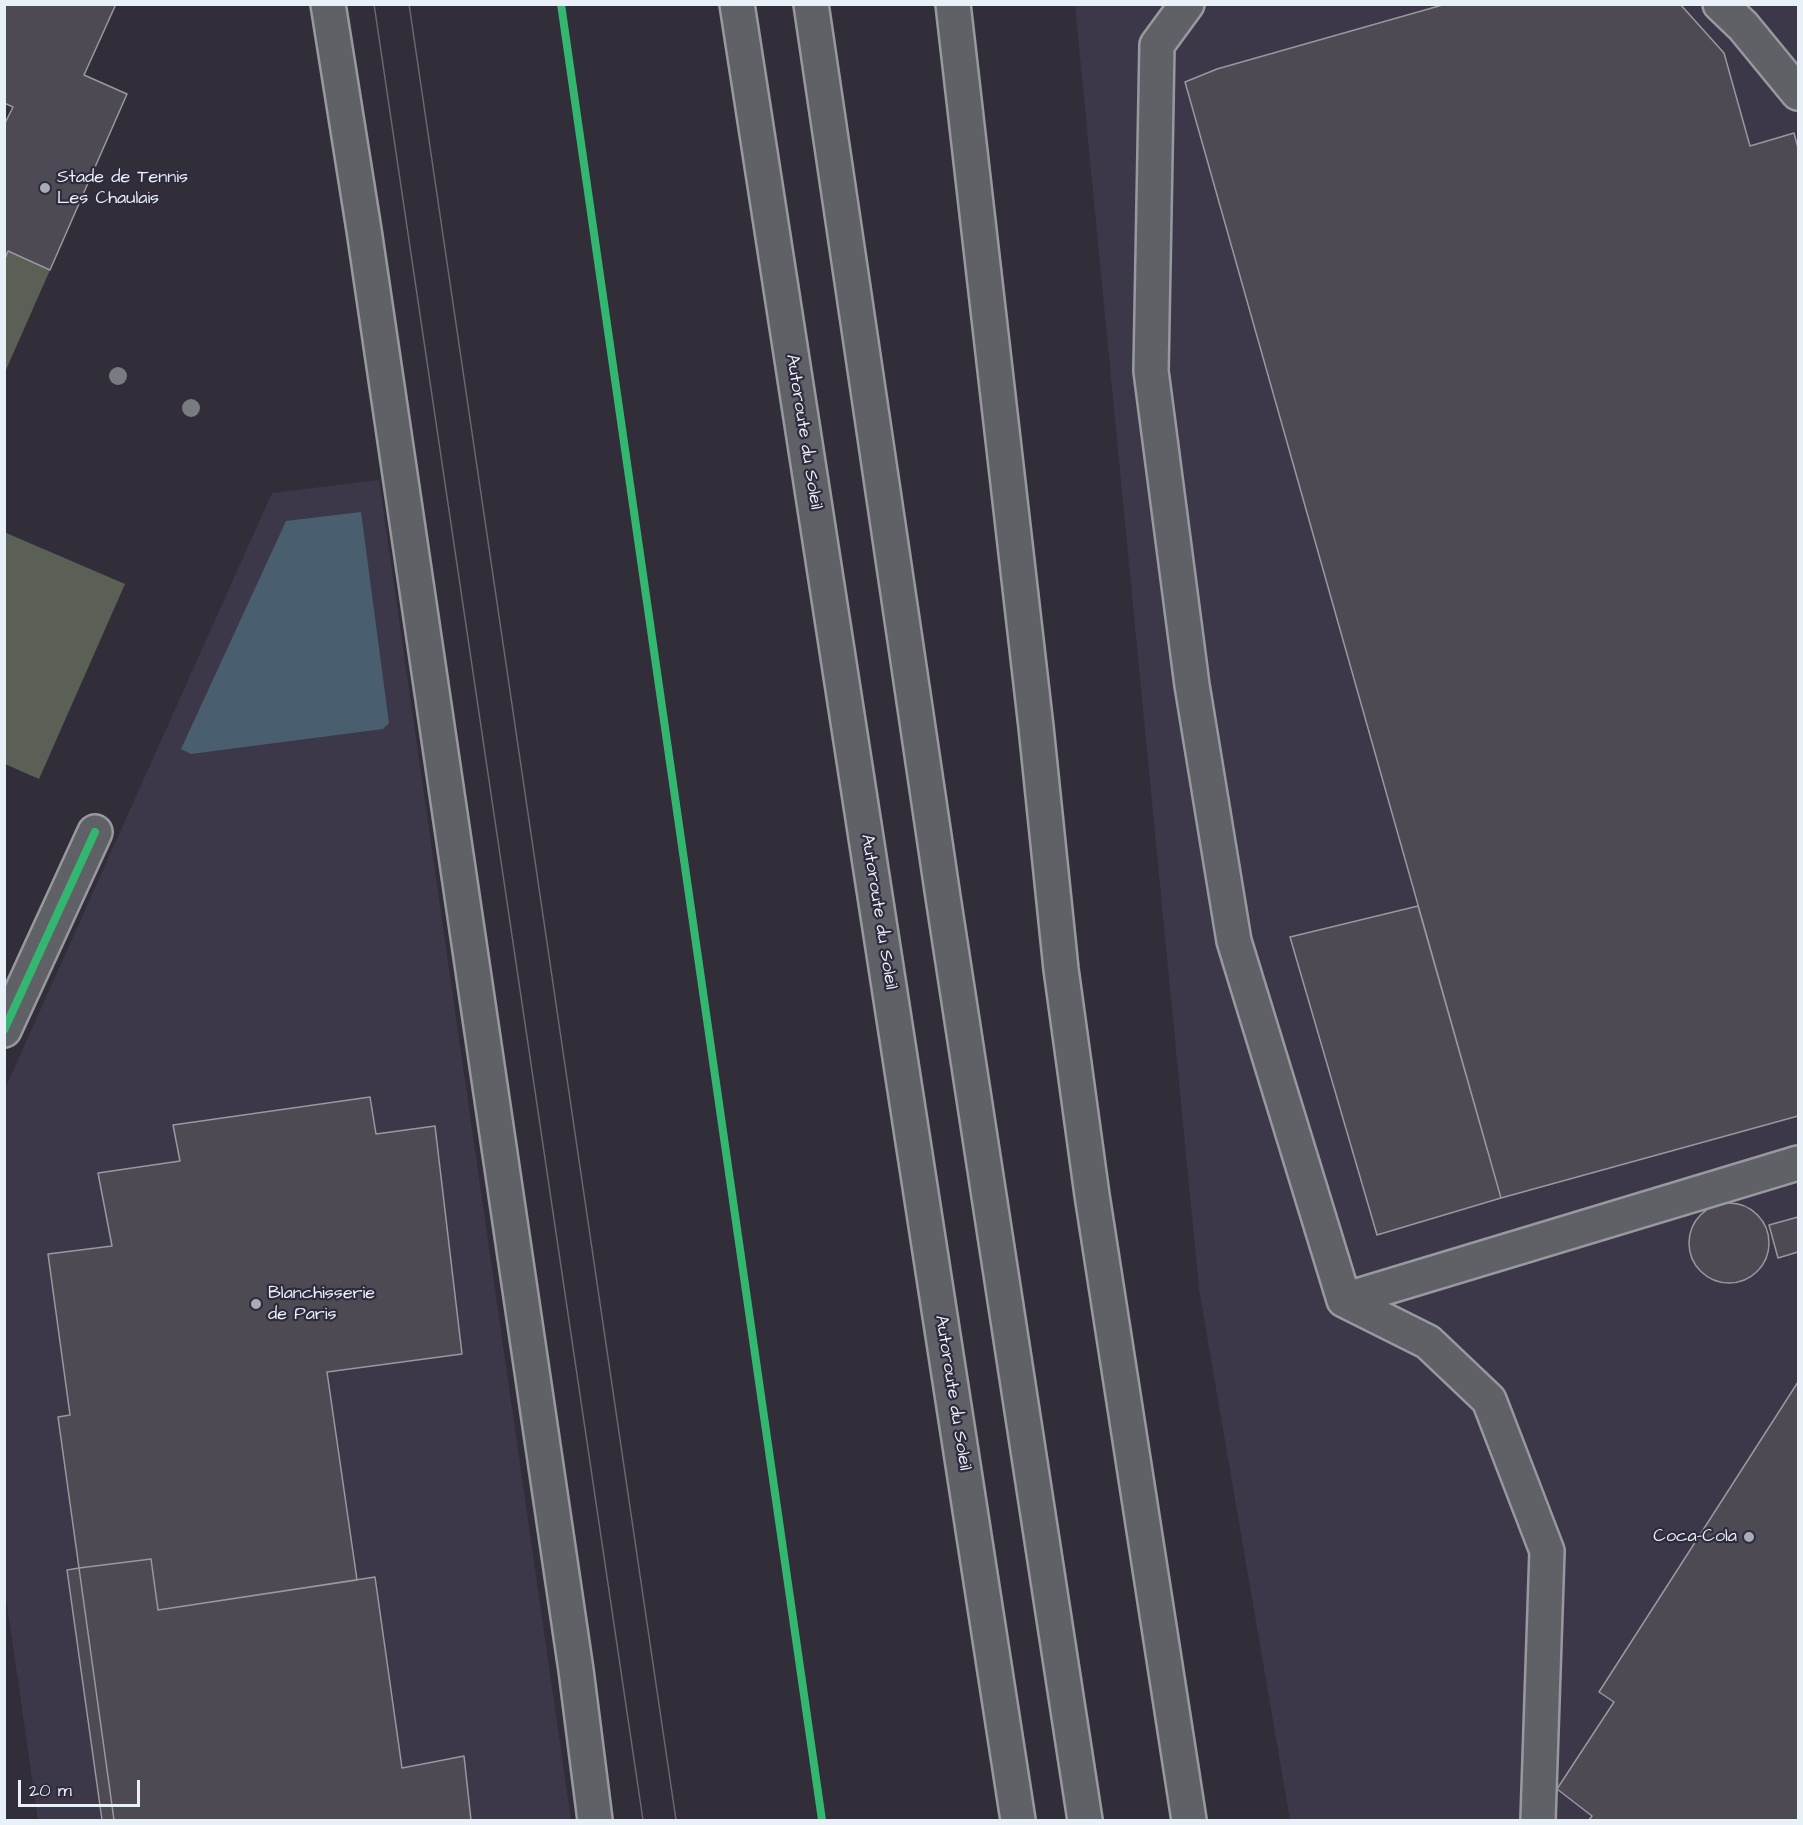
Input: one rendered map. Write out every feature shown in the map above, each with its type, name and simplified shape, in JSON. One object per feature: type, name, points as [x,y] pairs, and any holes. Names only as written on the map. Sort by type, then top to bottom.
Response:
[{"type":"main road","points":[[328,4],[373,289],[576,1670],[595,1821]]},
{"type":"main road","name":"Autoroute du Soleil","points":[[737,4],[1018,1821]]},
{"type":"main road","points":[[811,4],[940,873],[1085,1821]]},
{"type":"main road","points":[[953,4],[1036,727],[1061,969],[1092,1195],[1189,1821]]},
{"type":"main road","points":[[1187,4],[1157,45],[1151,371],[1192,685],[1234,941],[1344,1300],[1428,1342],[1489,1400],[1547,1551],[1538,1821]]},
{"type":"main road","points":[[1720,4],[1743,26],[1798,93]]},
{"type":"main road","points":[[4,1030],[96,832]]},
{"type":"main road","points":[[1344,1300],[1798,1163]]},
{"type":"shaded area","points":[[1075,5],[1798,5],[1798,1820],[1290,1820],[1199,1289]]},
{"type":"shaded area","points":[[8,251],[50,270],[5,372],[4,261]]},
{"type":"shaded area","points":[[379,480],[571,1820],[38,1820],[4,1584],[4,1091],[272,493]]},
{"type":"shaded area","points":[[4,532],[125,584],[39,779],[5,764]]},
{"type":"water","points":[[361,512],[389,723],[383,729],[191,754],[181,749],[286,521]]},
{"type":"building","name":"Stade de Tennis Les Chaulais","points":[[4,4],[116,4],[84,75],[127,94],[50,270],[8,251],[4,261],[4,125],[13,107],[4,103]]},
{"type":"building","points":[[1446,4],[1680,4],[1724,53],[1750,146],[1794,133],[1798,148],[1798,1116],[1501,1198],[1185,82],[1217,69]]},
{"type":"building","points":[[1418,906],[1501,1198],[1377,1235],[1290,937]]},
{"type":"building","name":"Blanchisserie de Paris","points":[[370,1097],[376,1134],[435,1126],[462,1354],[327,1372],[357,1580],[158,1610],[151,1559],[79,1568],[58,1417],[70,1415],[48,1254],[112,1246],[98,1173],[180,1161],[173,1125]]},
{"type":"building","points":[[1729,1203],[1744,1206],[1757,1215],[1766,1228],[1769,1243],[1766,1258],[1757,1271],[1744,1280],[1729,1283],[1714,1280],[1701,1271],[1692,1258],[1689,1243],[1692,1228],[1701,1215],[1714,1206]]},
{"type":"building","points":[[1798,1217],[1798,1252],[1778,1258],[1769,1225]]},
{"type":"building","name":"Coca-Cola","points":[[1798,1382],[1798,1820],[1589,1820],[1592,1816],[1557,1789],[1614,1702],[1599,1692]]},
{"type":"building","points":[[151,1559],[158,1610],[375,1577],[402,1768],[464,1756],[471,1820],[114,1820],[79,1568]]},
{"type":"building","points":[[79,1568],[114,1820],[102,1820],[67,1570]]},
{"type":"tram line","points":[[374,4],[643,1820]]},
{"type":"tram line","points":[[409,4],[676,1820]]},
{"type":"cycle path","points":[[561,4],[822,1820]]},
{"type":"cycle path","points":[[4,1030],[95,832]]},
{"type":"place","name":"Stade de Tennis Les Chaulais","points":[[45,188]]},
{"type":"place","name":"Blanchisserie de Paris","points":[[256,1304]]},
{"type":"place","name":"Coca-Cola","points":[[1749,1537]]}]
